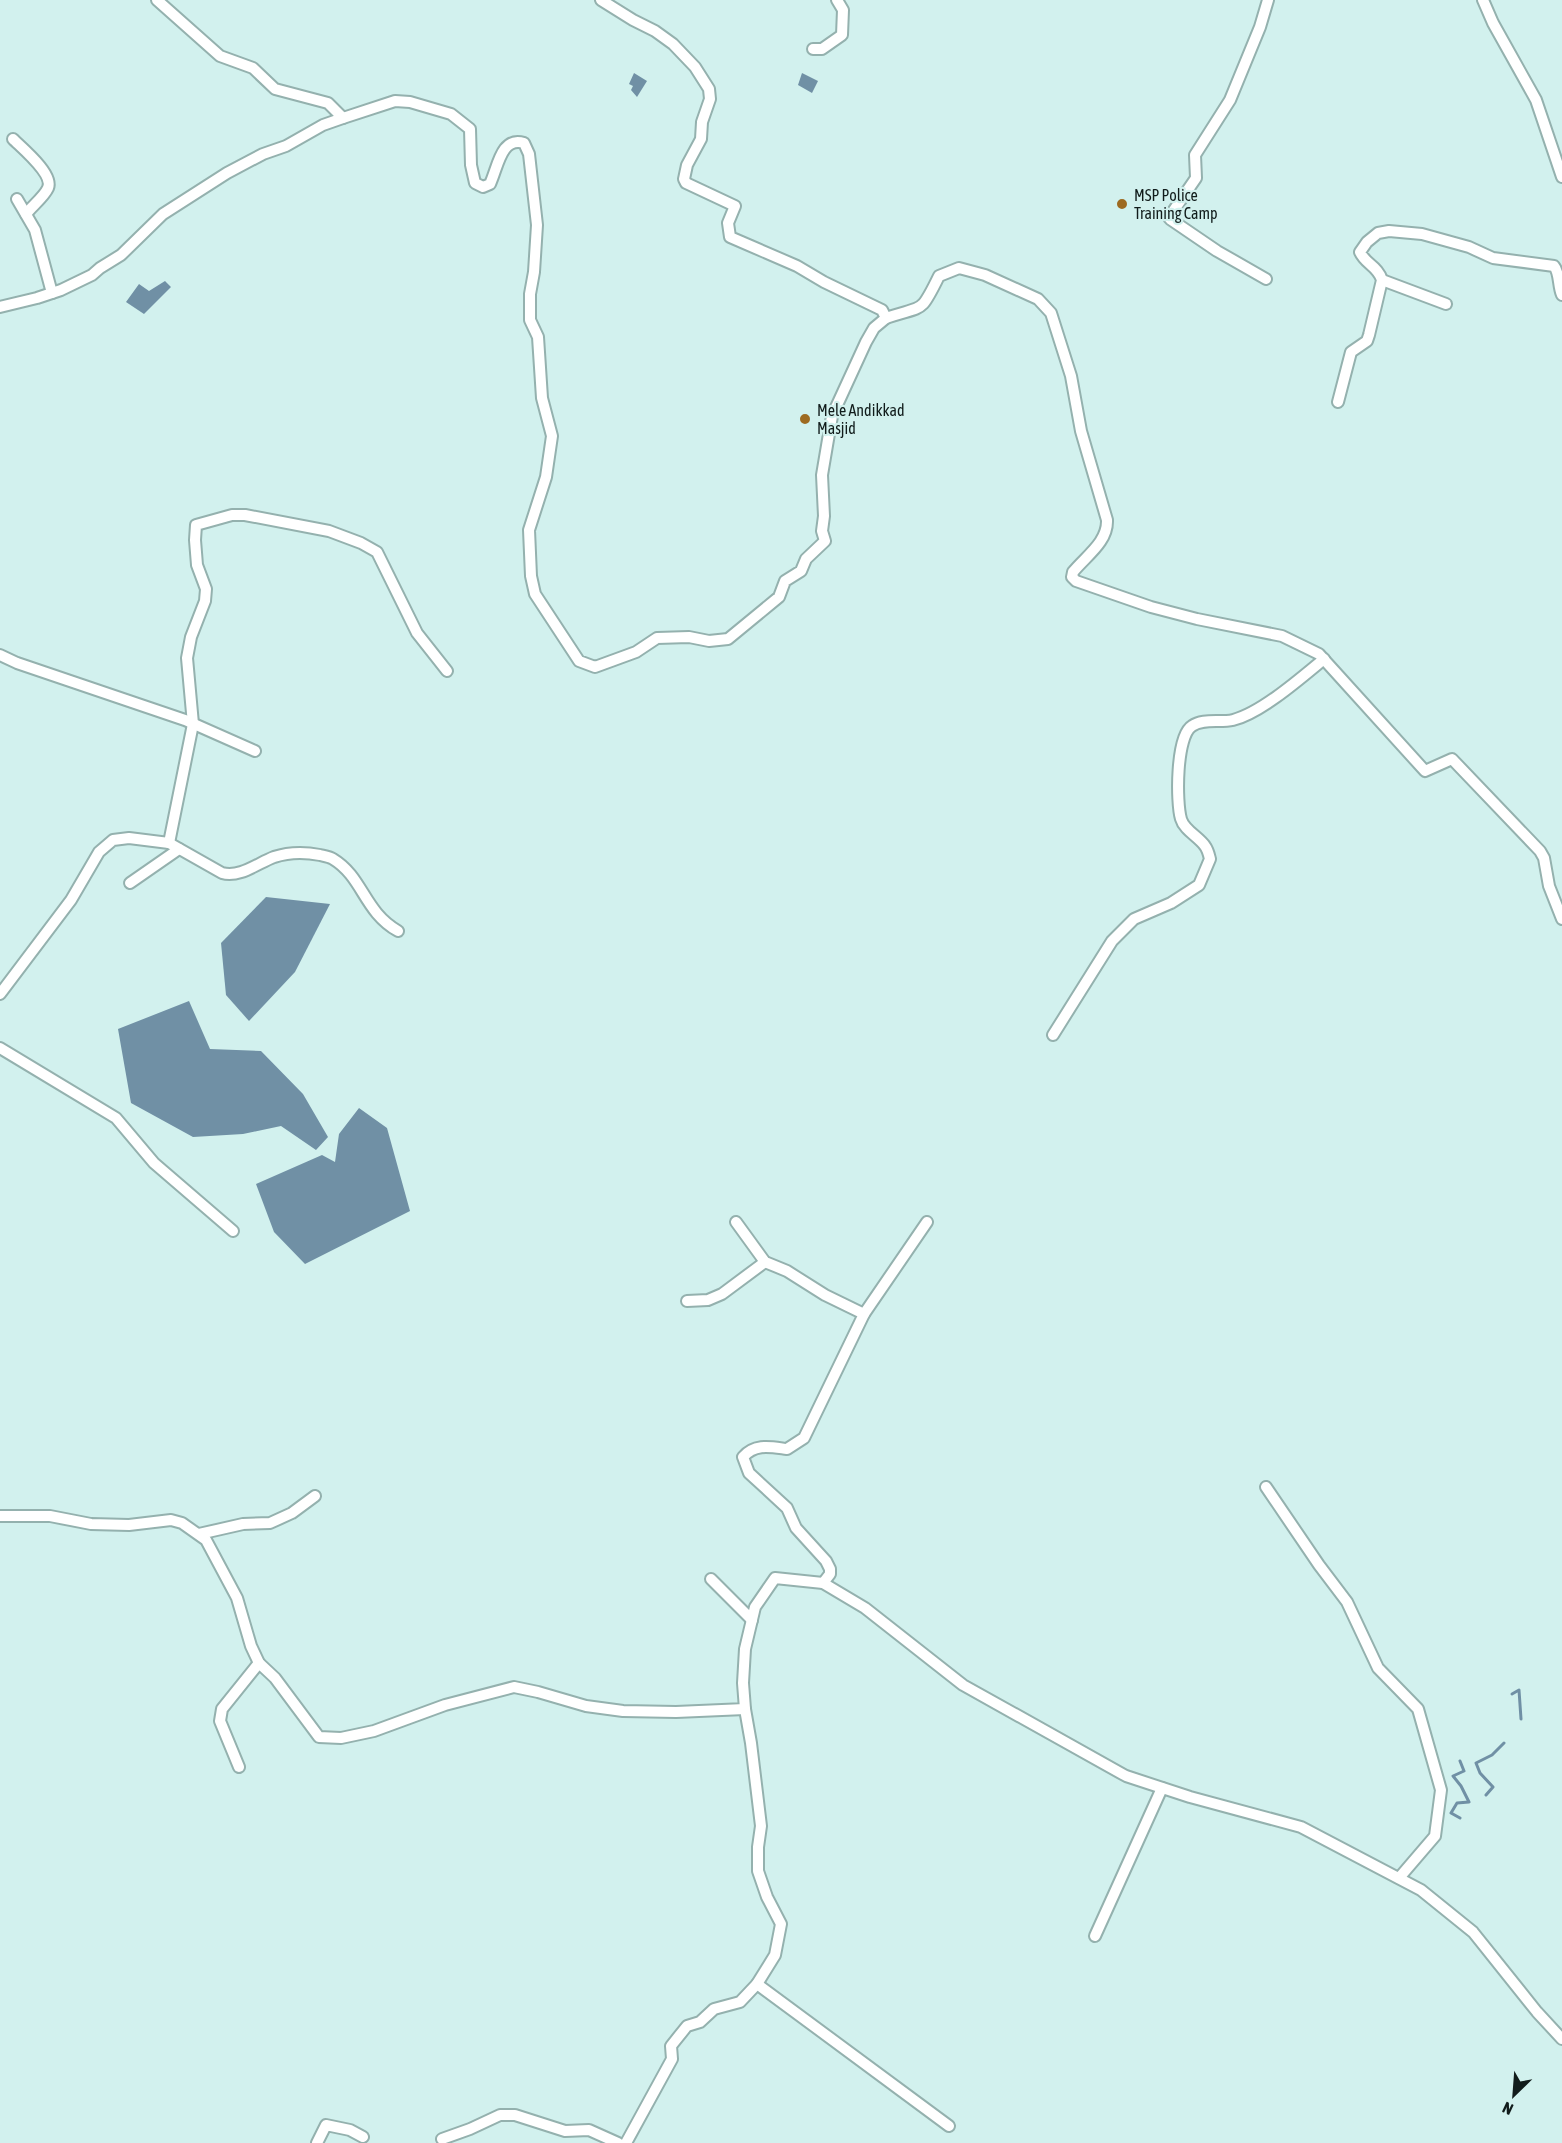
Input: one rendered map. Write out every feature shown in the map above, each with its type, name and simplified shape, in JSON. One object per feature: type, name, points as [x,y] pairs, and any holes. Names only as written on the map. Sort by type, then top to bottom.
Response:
[{"type":"street","points":[[157,0],[220,56],[253,68],[275,89],[328,103],[342,118]]},
{"type":"street","points":[[601,0],[656,31],[673,44],[695,67],[710,89],[710,99],[702,122],[701,139],[687,165],[684,179],[686,183],[735,206],[728,223],[729,237],[797,266],[882,310],[886,318]]},
{"type":"street","points":[[813,49],[822,49],[843,35],[843,10],[837,0]]},
{"type":"street","points":[[1266,279],[1217,251],[1170,219],[1196,178],[1195,155],[1230,100],[1260,27],[1268,0]]},
{"type":"street","points":[[1483,0],[1493,23],[1536,100],[1562,177]]},
{"type":"street","points":[[0,307],[52,293],[92,275],[121,255],[163,214],[227,173],[263,154],[286,146],[323,125],[395,101],[410,102],[451,114],[470,129],[471,165],[475,183],[483,187],[490,184],[503,148],[516,140],[524,143],[528,147],[537,225],[530,320],[538,337],[542,398],[552,436],[546,477],[529,530],[531,576],[535,594],[579,661],[595,668],[636,652],[657,638],[689,637],[709,641],[728,639],[779,597],[784,582],[801,571],[806,559],[825,541],[822,531],[824,516],[822,475],[832,416],[874,328],[886,318],[918,309],[926,304],[939,276],[959,268],[985,275],[1038,299],[1051,313],[1071,376],[1081,431],[1107,520],[1108,532],[1073,572],[1072,577],[1076,581],[1151,607],[1282,636],[1319,654],[1425,771],[1452,759],[1540,851],[1544,858],[1549,886],[1562,919]]},
{"type":"street","points":[[13,139],[45,172],[49,180],[48,188],[26,214]]},
{"type":"street","points":[[17,199],[35,230],[52,293]]},
{"type":"street","points":[[1338,402],[1350,352],[1369,336],[1382,280],[1379,271],[1362,257],[1360,252],[1378,233],[1389,231],[1422,234],[1493,258],[1554,266],[1557,270],[1558,287],[1562,295]]},
{"type":"street","points":[[1382,280],[1446,304]]},
{"type":"street","points":[[169,843],[194,724],[187,658],[191,637],[206,601],[206,589],[197,565],[196,525],[232,515],[245,515],[329,531],[361,543],[377,552],[417,633],[447,671]]},
{"type":"street","points":[[0,655],[17,663],[194,724],[255,751]]},
{"type":"street","points":[[1053,1035],[1112,941],[1134,919],[1171,903],[1198,885],[1207,868],[1210,859],[1205,846],[1181,820],[1178,774],[1182,739],[1190,726],[1198,723],[1233,720],[1252,711],[1282,692],[1324,659]]},
{"type":"street","points":[[0,994],[71,900],[99,852],[113,840],[129,838],[169,843],[231,876],[276,857],[306,852],[332,858],[352,876],[374,913],[398,930]]},
{"type":"street","points":[[130,883],[179,849]]},
{"type":"street","points":[[0,1048],[116,1118],[154,1163],[232,1231]]},
{"type":"street","points":[[736,1222],[765,1262],[864,1314]]},
{"type":"street","points":[[823,1583],[830,1574],[826,1561],[796,1528],[787,1508],[749,1473],[743,1457],[749,1450],[762,1446],[788,1449],[804,1438],[864,1314],[927,1222]]},
{"type":"street","points":[[687,1301],[708,1300],[722,1294],[765,1262]]},
{"type":"street","points":[[1266,1487],[1347,1602],[1378,1668],[1418,1709],[1441,1790],[1435,1836],[1399,1878]]},
{"type":"street","points":[[199,1534],[243,1524],[270,1522],[292,1513],[315,1496]]},
{"type":"street","points":[[0,1516],[50,1516],[101,1525],[129,1525],[171,1520],[182,1523],[199,1534],[206,1540],[237,1598],[250,1646],[259,1663],[274,1678],[319,1737],[341,1738],[374,1731],[445,1705],[514,1688],[538,1692],[586,1706],[623,1711],[676,1712],[746,1709]]},
{"type":"street","points":[[626,2143],[672,2059],[671,2046],[687,2026],[700,2022],[714,2009],[740,2002],[757,1984],[775,1955],[781,1924],[767,1897],[758,1871],[760,1826],[752,1743],[743,1683],[745,1649],[755,1607],[775,1578],[823,1583],[865,1608],[963,1685],[1125,1776],[1301,1827],[1421,1890],[1473,1932],[1530,2004],[1562,2039]]},
{"type":"street","points":[[711,1579],[752,1620]]},
{"type":"street","points":[[239,1767],[220,1721],[222,1709],[259,1663]]},
{"type":"street","points":[[1095,1936],[1162,1788]]},
{"type":"street","points":[[757,1984],[949,2126]]},
{"type":"street","points":[[442,2139],[500,2115],[515,2115],[565,2131],[589,2130],[618,2143]]},
{"type":"street","points":[[317,2143],[326,2125],[350,2130],[363,2137]]},
{"type":"water","points":[[634,73],[647,81],[637,97],[631,90],[633,86],[629,84]]},
{"type":"water","points":[[802,73],[818,81],[812,93],[798,85]]},
{"type":"water","points":[[165,281],[171,287],[144,314],[126,302],[139,284],[149,291]]},
{"type":"water","points":[[266,897],[330,904],[295,972],[249,1021],[226,995],[221,943]]},
{"type":"water","points":[[189,1001],[210,1049],[261,1051],[303,1094],[328,1137],[316,1150],[281,1126],[243,1134],[193,1137],[131,1103],[118,1029]]},
{"type":"water","points":[[359,1108],[387,1128],[410,1211],[305,1264],[274,1232],[256,1184],[322,1155],[335,1162],[339,1134]]},
{"type":"waterway","points":[[1512,1694],[1519,1690],[1521,1719]]},
{"type":"waterway","points":[[1486,1795],[1493,1787],[1480,1773],[1476,1763],[1492,1755],[1504,1743]]},
{"type":"waterway","points":[[1460,1761],[1464,1771],[1453,1776],[1469,1802],[1457,1803],[1451,1813],[1460,1818]]},
{"type":"place","name":"MSP Police Training Camp","points":[[1122,204]]},
{"type":"place","name":"Mele Andikkad Masjid","points":[[805,419]]}]
